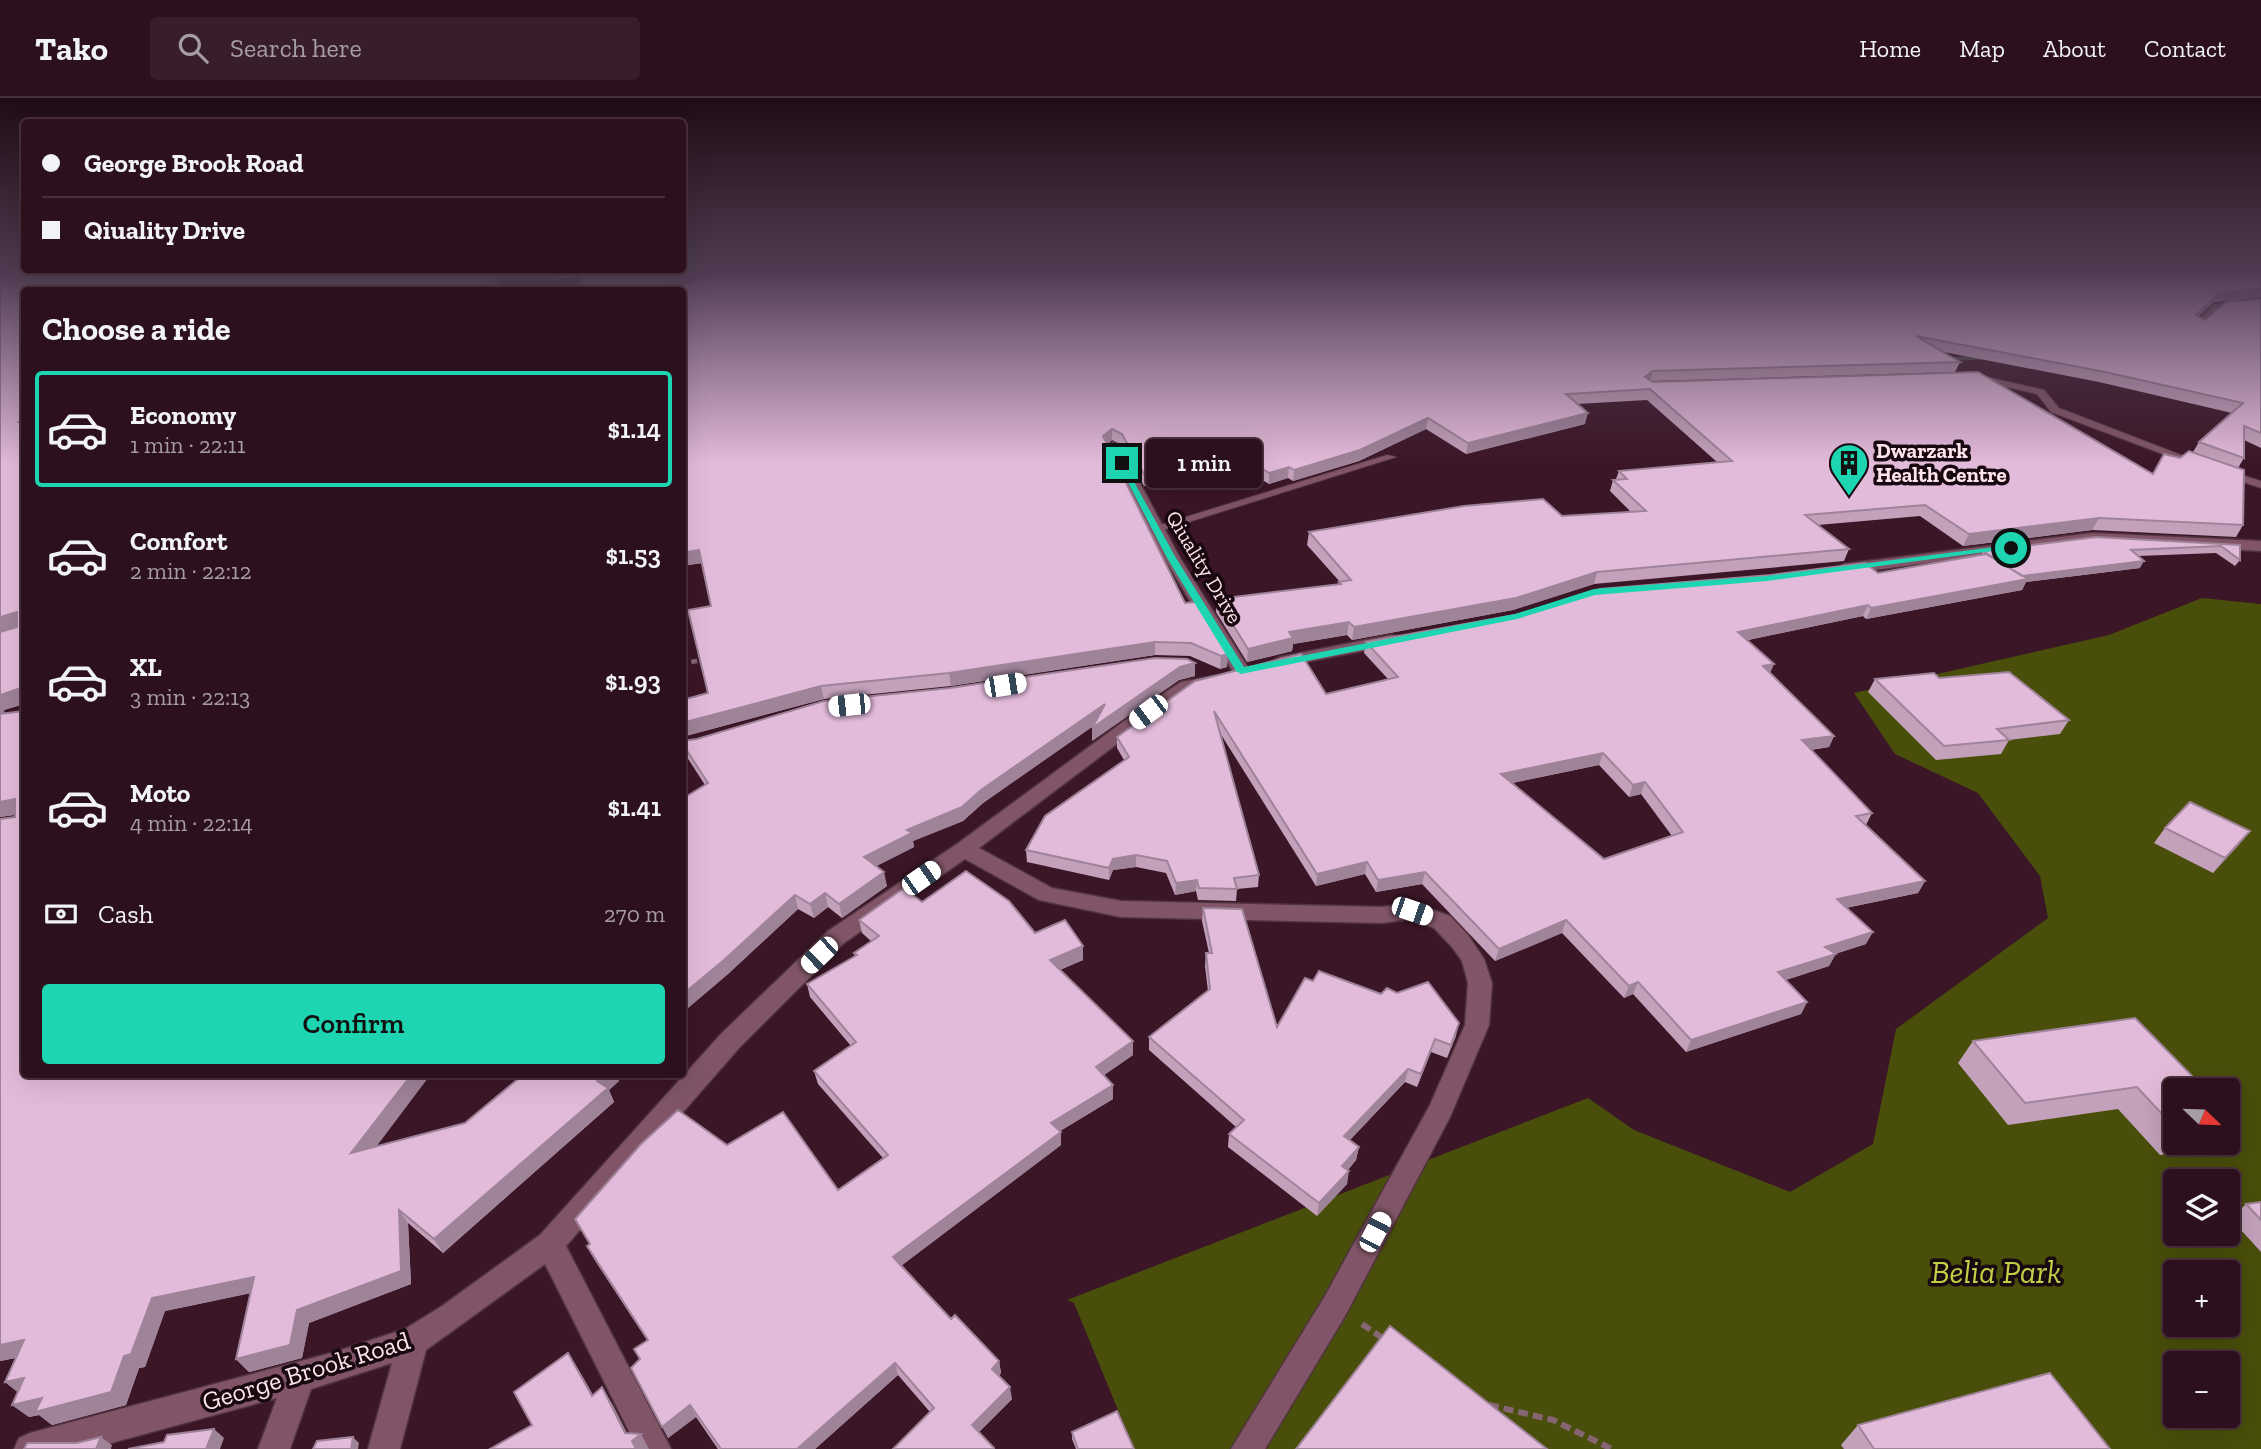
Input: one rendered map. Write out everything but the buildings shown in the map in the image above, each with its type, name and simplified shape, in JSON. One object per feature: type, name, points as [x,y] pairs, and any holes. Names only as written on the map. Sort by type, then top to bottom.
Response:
[{"type":"street","name":"Qiuality Drive","points":[[1113,446],[1156,528],[1241,671]]},
{"type":"street","points":[[1821,572],[2092,537],[2261,546]]},
{"type":"street","name":"George Brook Road","points":[[30,1449],[299,1378],[413,1340],[452,1316],[489,1286],[550,1244],[730,1041],[836,937],[964,849],[1148,712],[1187,686],[1220,680],[1241,671],[1416,635]]},
{"type":"street","points":[[1190,664],[1220,680]]},
{"type":"street","points":[[964,849],[1047,895],[1121,909],[1382,915],[1412,911],[1443,922],[1473,959],[1480,984],[1477,1025],[1441,1109],[1335,1306],[1247,1449]]},
{"type":"street","points":[[550,1244],[656,1449]]},
{"type":"street","points":[[384,1449],[413,1340]]},
{"type":"street","points":[[274,1449],[299,1378]]},
{"type":"lane","points":[[1963,377],[1977,377],[2040,392],[2055,410],[2261,485]]},
{"type":"lane","points":[[1156,528],[1391,457]]},
{"type":"path","points":[[686,662],[709,658]]},
{"type":"path","points":[[1335,1306],[1389,1342]]},
{"type":"path","points":[[1484,1404],[1553,1420],[1612,1449]]},
{"type":"green space","name":"Belia Park","points":[[2202,598],[2261,604],[2261,1449],[1134,1449],[1074,1303],[1067,1300],[1588,1098],[1634,1130],[1790,1192],[1873,1144],[1896,1029],[2048,918],[2040,876],[1978,793],[1895,754],[1854,693],[2109,635]]},
{"type":"waterway","points":[[1938,360],[1986,357]]},
{"type":"place","name":"Dwarzark Health Centre","points":[[1849,497]]},
{"type":"route","points":[[1122,463],[1172,558],[1241,671],[1291,659],[1517,617],[1594,592],[1767,578],[2011,548]]}]
